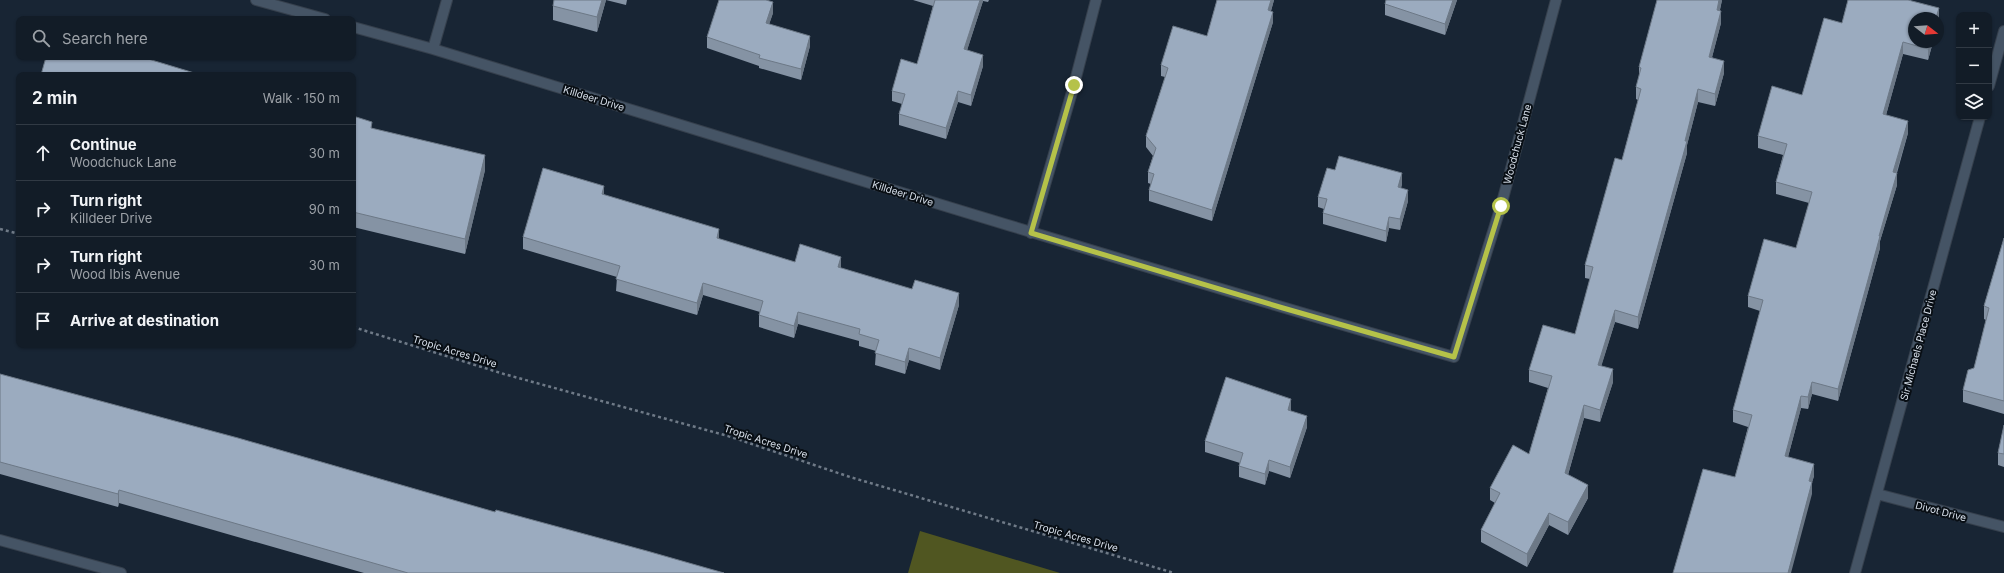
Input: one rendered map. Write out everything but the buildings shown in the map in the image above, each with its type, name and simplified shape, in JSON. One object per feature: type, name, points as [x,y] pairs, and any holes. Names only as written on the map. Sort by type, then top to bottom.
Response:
[{"type":"street","points":[[256,0],[314,16]]},
{"type":"street","points":[[433,49],[447,0]]},
{"type":"street","points":[[1031,233],[1074,85],[1096,0]]},
{"type":"street","name":"Woodchuck Lane","points":[[1454,357],[1501,206],[1556,0]]},
{"type":"street","name":"Killdeer Drive","points":[[356,28],[433,49],[1031,233],[1454,357]]},
{"type":"street","points":[[1990,84],[2004,31]]},
{"type":"street","name":"Sir Michaels Place Drive","points":[[1855,573],[1979,120]]},
{"type":"street","name":"Divot Drive","points":[[1877,494],[2004,527]]},
{"type":"street","points":[[0,540],[121,573]]},
{"type":"path","points":[[0,229],[16,233]]},
{"type":"path","name":"Tropic Acres Drive","points":[[356,328],[504,374],[728,436],[850,477],[1174,573]]},
{"type":"green space","points":[[920,531],[1060,573],[908,573]]},
{"type":"route","points":[[1074,85],[1031,233],[1454,357],[1501,206]]}]
